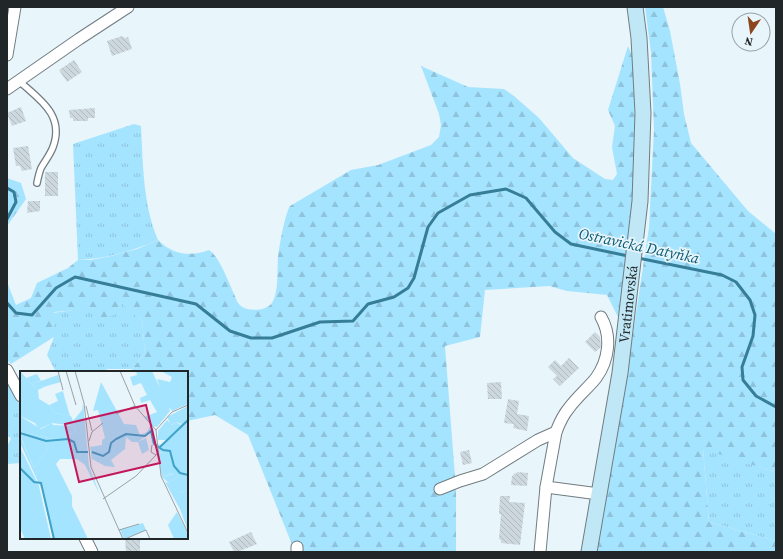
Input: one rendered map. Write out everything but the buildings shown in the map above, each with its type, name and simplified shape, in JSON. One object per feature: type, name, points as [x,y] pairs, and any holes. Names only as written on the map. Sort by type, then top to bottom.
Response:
[{"type":"main road","name":"Vratimovská","points":[[589,552],[620,373],[640,200],[643,113],[639,38],[635,7]]},
{"type":"street","points":[[7,55],[15,7]]},
{"type":"street","points":[[7,89],[128,7]]},
{"type":"street","points":[[540,552],[546,487],[556,432],[569,408],[602,370],[608,345],[608,337],[605,323],[601,317]]},
{"type":"street","points":[[7,370],[20,394]]},
{"type":"street","points":[[440,489],[483,474],[538,440],[556,432]]},
{"type":"street","points":[[546,487],[599,494]]},
{"type":"street","points":[[86,539],[92,552]]},
{"type":"lane","points":[[19,81],[48,108],[54,118],[56,135],[49,157],[41,169],[37,183]]},
{"type":"green space","points":[[645,7],[663,7],[670,31],[684,114],[691,143],[748,211],[776,234],[776,471],[703,449],[709,522],[776,541],[776,552],[596,552],[626,380],[649,227],[654,130],[651,53]]},
{"type":"green space","points":[[628,46],[634,59],[635,129],[633,201],[621,323],[607,295],[567,291],[549,286],[485,290],[480,337],[445,346],[456,490],[456,552],[295,552],[248,435],[215,415],[188,421],[188,371],[132,371],[145,353],[142,321],[122,304],[117,314],[100,320],[88,309],[54,312],[54,337],[11,364],[7,360],[7,282],[16,305],[31,298],[37,283],[68,268],[78,260],[91,260],[111,256],[137,249],[158,240],[176,252],[195,254],[209,250],[217,258],[240,305],[244,308],[253,310],[266,308],[269,306],[272,303],[276,293],[278,257],[284,223],[290,206],[351,170],[378,165],[431,145],[439,137],[441,125],[439,114],[421,66],[468,87],[504,89],[539,118],[573,158],[605,179],[613,180],[617,174],[612,147],[615,126],[608,110]]},
{"type":"green space","points":[[134,124],[141,126],[143,170],[149,213],[158,240],[119,254],[78,260],[73,144]]},
{"type":"green space","points":[[7,178],[21,183],[26,199],[7,226]]},
{"type":"green space","points":[[122,303],[142,321],[145,353],[132,369],[108,369],[102,371],[55,371],[47,355],[54,337],[53,313]]},
{"type":"green space","points":[[7,383],[13,390],[20,406],[20,463],[7,464],[7,447],[11,438],[7,436]]},
{"type":"green space","points":[[703,448],[776,471],[776,541],[709,522]]},
{"type":"waterway","name":"Ostravická Datyňka","points":[[7,188],[14,192],[16,202],[7,219]]},
{"type":"waterway","name":"Ostravická Datyňka","points":[[7,303],[16,313],[32,315],[56,288],[75,277],[196,304],[230,331],[251,338],[272,338],[320,322],[353,321],[368,304],[394,297],[408,288],[414,278],[428,227],[438,213],[470,195],[506,189],[526,198],[555,232],[571,244],[628,256]]},
{"type":"waterway","name":"Ostravická Datyňka","points":[[638,258],[722,275],[736,282],[750,300],[755,315],[753,336],[742,367],[743,380],[756,396],[776,407]]}]
